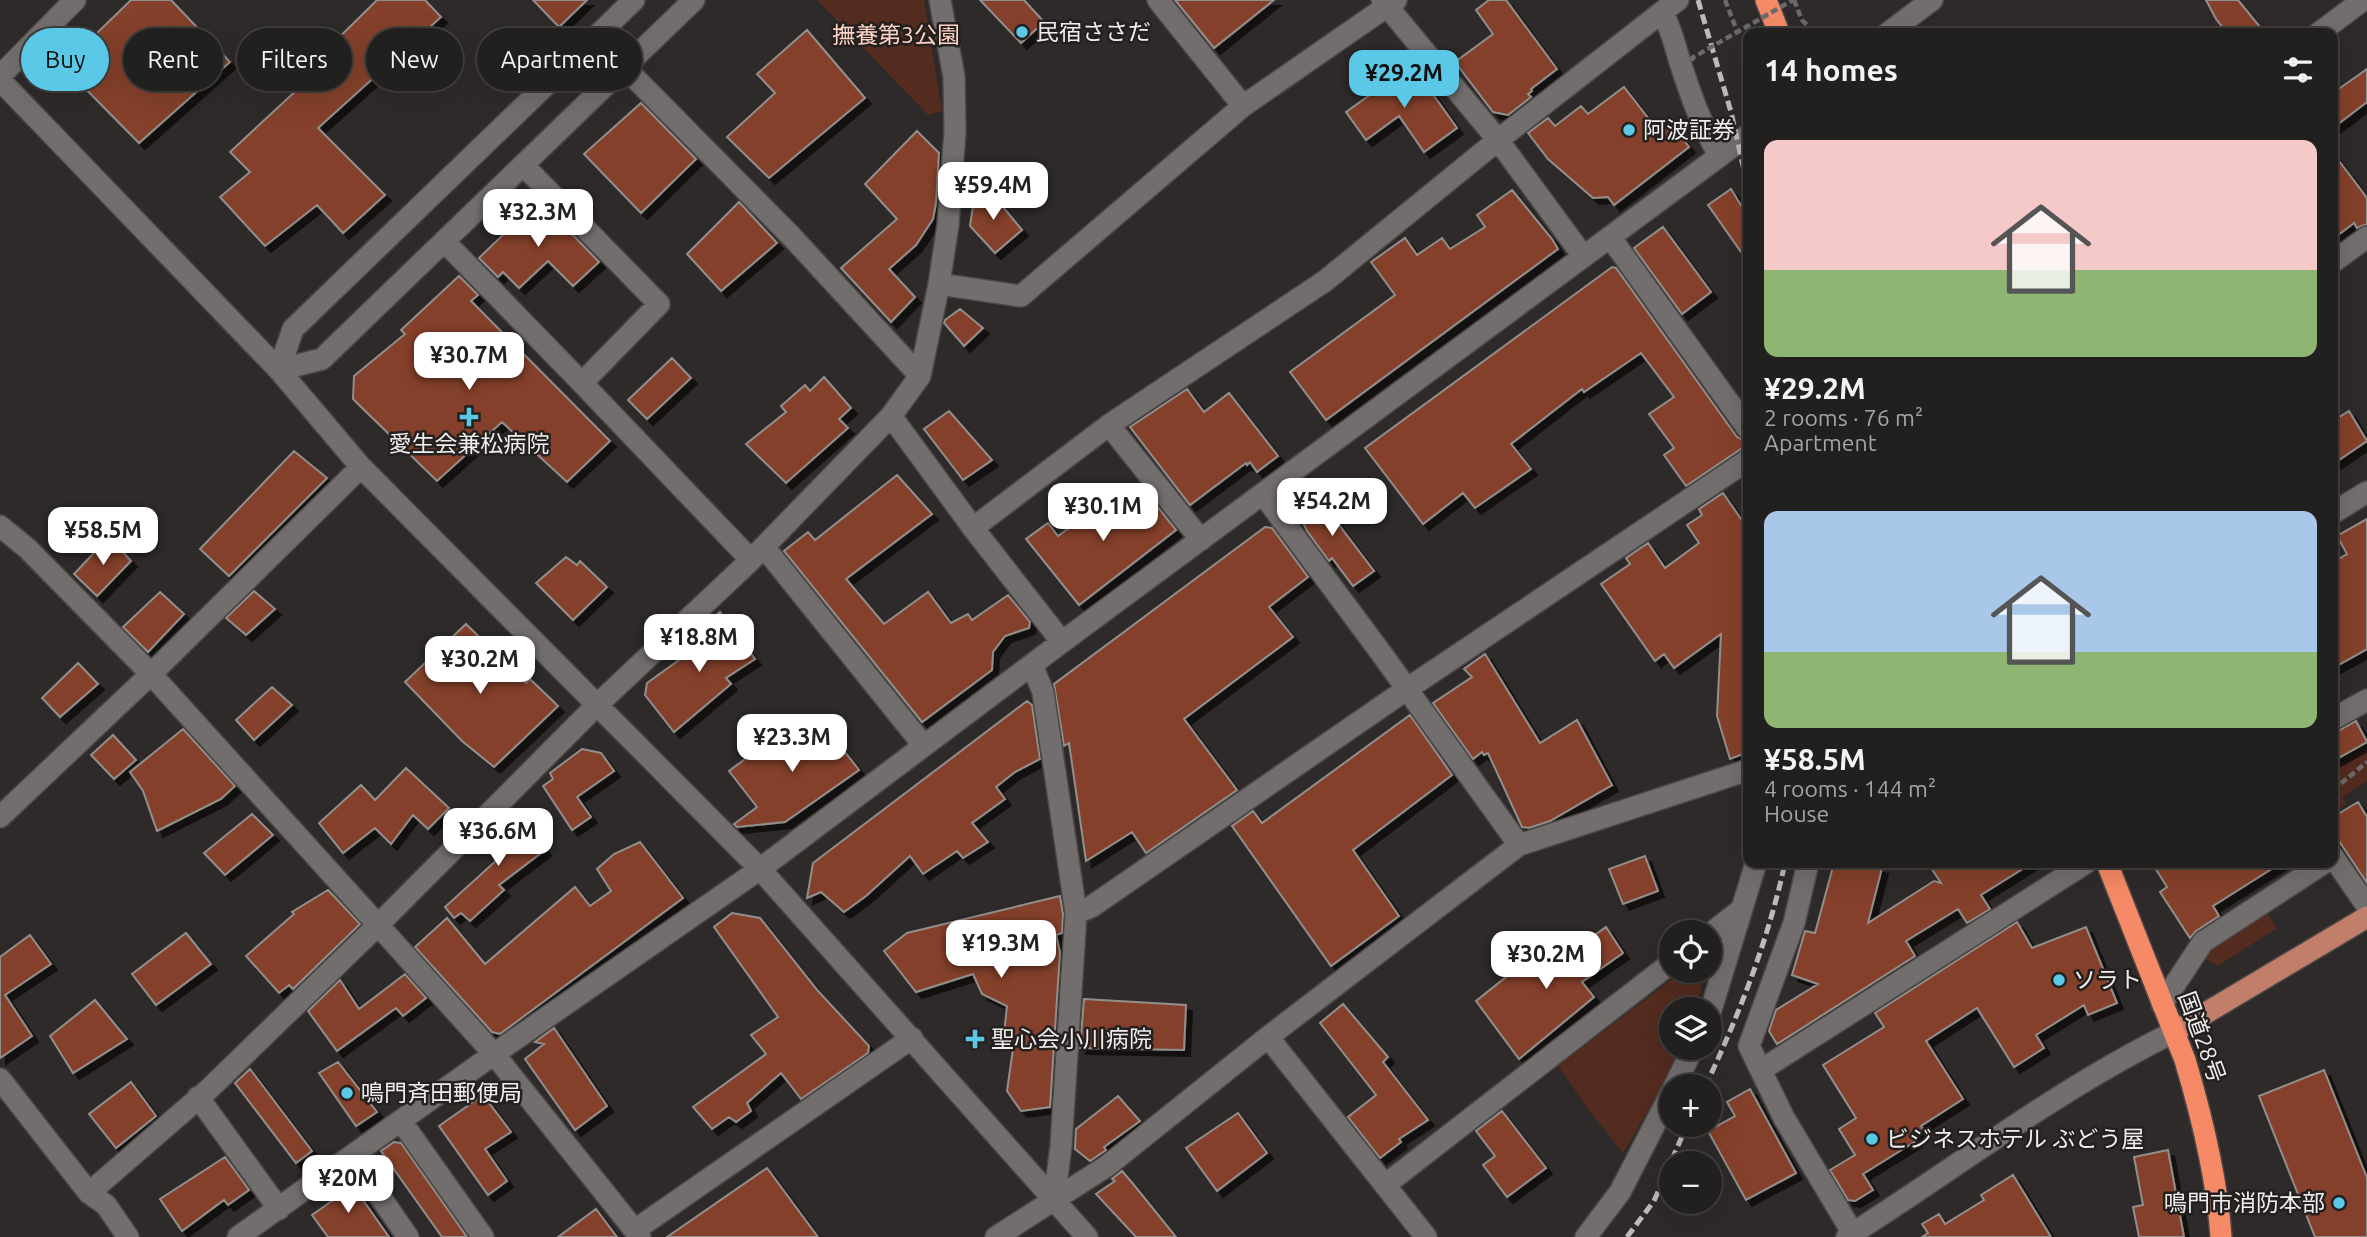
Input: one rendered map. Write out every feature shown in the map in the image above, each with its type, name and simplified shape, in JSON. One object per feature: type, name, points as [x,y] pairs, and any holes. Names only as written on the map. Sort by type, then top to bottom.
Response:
[{"type":"highway","points":[[1766,0],[1777,28]]},
{"type":"highway","name":"国道28号","points":[[2109,868],[2185,1060],[2211,1164],[2221,1237]]},
{"type":"main road","points":[[2174,1032],[2367,917]]},
{"type":"street","points":[[75,0],[0,78],[279,370],[361,467],[761,869],[1087,1237]]},
{"type":"street","points":[[279,370],[293,329],[634,0]]},
{"type":"street","points":[[642,50],[694,0]]},
{"type":"street","points":[[89,1193],[208,1090],[378,925],[597,705],[758,553],[891,416],[920,376],[948,225],[955,131],[954,77],[940,0]]},
{"type":"street","points":[[1158,0],[1242,106]]},
{"type":"street","points":[[1895,28],[1932,0]]},
{"type":"street","points":[[2326,28],[2363,0]]},
{"type":"street","points":[[939,284],[1021,296],[1242,106],[1388,2],[1498,140],[1583,256]]},
{"type":"street","points":[[973,527],[1109,425],[1325,281],[1498,140],[1670,6]]},
{"type":"street","points":[[1670,6],[1671,28],[1678,56],[1705,132],[1720,156]]},
{"type":"street","points":[[642,85],[792,237],[920,376]]},
{"type":"street","points":[[279,370],[322,359],[599,91]]},
{"type":"street","points":[[238,1237],[761,869],[1062,642],[1743,139]]},
{"type":"street","points":[[523,165],[659,303],[582,383]]},
{"type":"street","points":[[1609,237],[1743,422]]},
{"type":"street","points":[[2338,258],[2367,237]]},
{"type":"street","points":[[443,242],[582,383],[758,553],[924,746]]},
{"type":"street","points":[[891,416],[1062,642]]},
{"type":"street","points":[[1109,425],[1201,540]]},
{"type":"street","points":[[1076,913],[1091,907],[1407,689],[1743,463]]},
{"type":"street","points":[[0,817],[151,674],[361,467]]},
{"type":"street","points":[[2338,510],[2367,492]]},
{"type":"street","points":[[1263,494],[1519,845]]},
{"type":"street","points":[[0,526],[27,549],[151,674],[495,1054],[638,1233],[912,1038]]},
{"type":"street","points":[[1032,665],[1044,692],[1076,913],[1062,1146],[1054,1200]]},
{"type":"street","points":[[2338,716],[2367,700]]},
{"type":"street","points":[[996,1237],[1107,1166],[1268,1037],[1519,845],[1743,772]]},
{"type":"street","points":[[2338,864],[2367,906]]},
{"type":"street","points":[[1715,997],[1754,868]]},
{"type":"street","points":[[1807,868],[1794,923],[1749,1046],[1784,1118],[1851,1236],[2017,1123],[2106,1068],[2174,1032]]},
{"type":"street","points":[[1761,1070],[2079,868]]},
{"type":"street","points":[[2162,1004],[2203,942],[2316,868]]},
{"type":"street","points":[[1722,925],[1742,909]]},
{"type":"street","points":[[1385,1185],[1659,972]]},
{"type":"street","points":[[1268,1037],[1426,1237]]},
{"type":"street","points":[[0,1079],[89,1193],[106,1205],[128,1237]]},
{"type":"street","points":[[198,1097],[279,1209]]},
{"type":"street","points":[[1586,1237],[1620,1192],[1659,1116]]},
{"type":"street","points":[[401,1121],[483,1237]]},
{"type":"street","points":[[352,1156],[408,1237]]},
{"type":"path","points":[[1725,0],[1737,32]]},
{"type":"path","points":[[1744,28],[1793,0],[1801,20],[1810,28]]},
{"type":"path","points":[[1693,61],[1692,58],[1743,29]]},
{"type":"path","points":[[2338,786],[2367,762]]},
{"type":"green space","name":"撫養第3公園","points":[[817,0],[924,0],[942,111],[928,115]]},
{"type":"green space","points":[[2367,748],[2367,781],[2342,798],[2346,804],[2338,810],[2338,766]]},
{"type":"green space","points":[[2266,912],[2277,928],[2218,966],[2203,958],[2209,944]]},
{"type":"green space","points":[[1667,983],[1703,983],[1699,997],[1659,997],[1659,1060],[1674,1060],[1669,1074],[1659,1074],[1659,1092],[1623,1153],[1558,1066]]},
{"type":"building","points":[[131,0],[171,0],[198,28],[123,28],[123,91],[197,91],[139,143],[88,91],[109,91],[109,28],[102,28]]},
{"type":"building","points":[[377,0],[425,0],[441,17],[429,28],[366,28],[366,85],[318,128],[385,195],[343,233],[317,205],[265,246],[220,197],[250,172],[230,152],[296,91],[352,91],[352,28],[349,28]]},
{"type":"building","points":[[533,0],[587,0],[559,27]]},
{"type":"building","name":"民宿ささだ","points":[[980,0],[1024,0],[1044,22],[1021,43]]},
{"type":"building","points":[[1175,0],[1274,0],[1214,48]]},
{"type":"building","points":[[1489,0],[1506,0],[1557,69],[1531,89],[1528,94],[1531,97],[1508,115],[1493,112],[1455,62],[1493,34],[1476,10]]},
{"type":"building","points":[[2206,0],[2238,0],[2261,28],[2223,28]]},
{"type":"building","points":[[807,30],[865,98],[769,178],[727,137],[775,93],[757,74]]},
{"type":"building","points":[[223,55],[230,62],[223,68]]},
{"type":"building","points":[[1412,65],[1457,128],[1424,152],[1399,116],[1366,140],[1346,112]]},
{"type":"building","points":[[2367,69],[2367,102],[2338,124],[2338,89]]},
{"type":"building","points":[[1624,87],[1656,128],[1668,119],[1689,147],[1614,205],[1608,197],[1593,198],[1548,159],[1528,133],[1548,118],[1555,126],[1581,106],[1588,114]]},
{"type":"building","points":[[641,103],[696,159],[641,213],[584,154]]},
{"type":"building","points":[[917,131],[939,153],[936,203],[933,219],[916,245],[889,269],[915,297],[891,322],[841,268],[897,219],[865,184]]},
{"type":"building","points":[[2338,160],[2367,198],[2367,224],[2357,228],[2354,223],[2338,235]]},
{"type":"building","points":[[1731,189],[1743,212],[1743,255],[1708,205]]},
{"type":"building","points":[[989,190],[1022,230],[995,253],[970,226],[974,199]]},
{"type":"building","points":[[1512,190],[1558,249],[1326,420],[1290,372],[1395,295],[1371,262],[1405,238],[1417,255],[1442,238],[1450,249],[1485,227],[1477,215]]},
{"type":"building","points":[[539,200],[599,262],[573,286],[548,261],[519,288],[503,272],[498,277],[479,258]]},
{"type":"building","points":[[739,202],[777,243],[721,291],[687,254]]},
{"type":"building","points":[[1663,227],[1711,292],[1682,314],[1634,248]]},
{"type":"building","points":[[1612,267],[1616,268],[1737,437],[1743,440],[1743,448],[1686,486],[1664,455],[1674,448],[1649,414],[1674,397],[1641,353],[1584,392],[1582,389],[1511,444],[1531,469],[1475,508],[1463,493],[1423,524],[1365,448]]},
{"type":"building","points":[[459,276],[478,295],[471,301],[610,441],[567,482],[502,422],[437,481],[353,399],[354,376],[405,334],[401,330]]},
{"type":"building","points":[[960,309],[983,328],[964,346],[944,323]]},
{"type":"building","points":[[672,358],[691,378],[647,419],[628,400]]},
{"type":"building","points":[[824,377],[851,408],[839,419],[848,428],[786,483],[746,444],[786,412],[781,406],[805,385],[810,391]]},
{"type":"building","points":[[1187,389],[1204,412],[1229,393],[1278,456],[1257,472],[1250,462],[1247,465],[1246,463],[1190,505],[1130,427]]},
{"type":"building","points":[[949,411],[992,460],[963,480],[924,429]]},
{"type":"building","points":[[2349,411],[2367,441],[2338,461],[2338,418]]},
{"type":"building","points":[[294,451],[327,478],[229,576],[200,549]]},
{"type":"building","points":[[897,475],[932,514],[846,579],[884,624],[928,592],[951,623],[968,614],[972,620],[1008,595],[1030,622],[1029,628],[1005,636],[993,652],[992,670],[922,722],[784,551],[808,532],[815,540]]},
{"type":"building","points":[[1140,485],[1176,530],[1079,605],[1026,539],[1048,523],[1058,536],[1118,494],[1121,498]]},
{"type":"building","points":[[1311,488],[1374,571],[1353,586],[1332,558],[1329,561],[1307,531],[1293,501]]},
{"type":"building","points":[[1723,493],[1743,522],[1743,754],[1730,759],[1717,716],[1721,634],[1674,668],[1664,654],[1655,661],[1601,584],[1630,564],[1626,558],[1648,543],[1665,568],[1699,543],[1687,525],[1702,515],[1699,509]]},
{"type":"building","points":[[2367,519],[2367,649],[2338,665],[2338,559],[2347,554],[2338,535]]},
{"type":"building","points":[[1265,527],[1272,528],[1308,577],[1269,607],[1293,637],[1184,719],[1237,790],[1146,853],[1132,832],[1086,861],[1069,743],[1064,746],[1054,684]]},
{"type":"building","points":[[109,537],[131,561],[97,596],[74,574]]},
{"type":"building","points":[[566,557],[577,565],[580,561],[607,587],[573,620],[536,583]]},
{"type":"building","points":[[254,591],[275,609],[246,635],[226,618]]},
{"type":"building","points":[[160,592],[184,614],[148,652],[123,627]]},
{"type":"building","points":[[720,612],[755,659],[726,678],[731,684],[674,732],[645,695],[647,683],[704,642],[696,631]]},
{"type":"building","points":[[466,624],[526,683],[530,679],[558,706],[494,767],[462,741],[405,682]]},
{"type":"building","points":[[1485,654],[1540,743],[1577,720],[1612,785],[1550,821],[1529,828],[1522,827],[1488,753],[1484,755],[1482,752],[1473,759],[1433,703],[1472,677],[1464,669]]},
{"type":"building","points":[[78,663],[98,684],[60,717],[42,698]]},
{"type":"building","points":[[272,687],[292,705],[254,740],[236,720]]},
{"type":"building","points":[[1027,701],[1032,705],[1040,759],[1015,772],[996,787],[1005,799],[972,823],[988,842],[963,858],[957,851],[923,874],[910,856],[844,912],[821,892],[807,898],[813,863]]},
{"type":"building","points":[[1410,715],[1452,775],[1353,850],[1399,916],[1331,966],[1232,826],[1253,811],[1262,823]]},
{"type":"building","points":[[817,716],[859,770],[785,822],[737,827],[734,824],[757,807],[729,771],[773,738],[779,745]]},
{"type":"building","points":[[2356,721],[2367,742],[2338,758],[2338,731]]},
{"type":"building","points":[[183,729],[235,786],[221,799],[157,831],[143,791],[130,772]]},
{"type":"building","points":[[113,735],[136,760],[114,779],[91,755]]},
{"type":"building","points":[[582,749],[601,753],[614,771],[577,797],[591,817],[572,830],[543,786],[553,779],[550,773]]},
{"type":"building","points":[[406,768],[449,808],[428,829],[413,815],[391,844],[375,828],[343,853],[319,823],[361,785],[375,800]]},
{"type":"building","points":[[2358,802],[2367,817],[2367,883],[2338,840],[2338,814]]},
{"type":"building","points":[[252,814],[273,835],[225,875],[204,853]]},
{"type":"building","points":[[519,815],[545,850],[499,885],[504,890],[470,921],[461,913],[454,918],[445,907],[499,858],[485,840]]},
{"type":"building","points":[[640,842],[683,898],[500,1034],[492,1032],[415,947],[447,918],[485,964],[575,887],[590,906],[611,891],[597,869],[614,854]]},
{"type":"building","points":[[1645,856],[1658,891],[1623,904],[1609,869]]},
{"type":"building","points":[[1833,868],[1882,868],[1868,923],[1934,881],[1941,883],[1931,868],[2024,868],[1981,895],[1990,909],[1967,923],[1958,909],[1906,941],[1915,956],[1777,1044],[1769,1031],[1776,1010],[1818,984],[1792,975],[1805,931],[1815,933]]},
{"type":"building","points":[[2155,868],[2273,868],[2213,906],[2219,916],[2190,938],[2160,892],[2167,887]]},
{"type":"building","points":[[328,890],[360,924],[293,989],[289,985],[279,993],[246,956],[294,914],[292,912]]},
{"type":"building","points":[[1060,896],[1063,914],[1062,933],[1056,935],[1060,952],[1050,1107],[1021,1111],[1007,1091],[1015,1035],[1004,1034],[1007,1006],[982,994],[973,974],[916,992],[884,951],[907,933]]},
{"type":"building","points":[[732,913],[760,918],[818,991],[869,1046],[868,1053],[801,1099],[781,1073],[747,1103],[751,1111],[736,1122],[729,1117],[712,1129],[693,1107],[766,1054],[751,1035],[778,1017],[714,927]]},
{"type":"building","points":[[2017,922],[2032,948],[2086,927],[2117,1003],[2088,1015],[2084,1005],[2036,1035],[2044,1048],[2014,1067],[1977,1008],[1926,1041],[1963,1099],[1921,1126],[1923,1129],[1913,1136],[1916,1141],[1863,1174],[1873,1190],[1855,1201],[1848,1200],[1830,1170],[1855,1155],[1839,1129],[1856,1118],[1823,1065],[1884,1027],[1875,1013]]},
{"type":"building","points":[[1606,927],[1623,953],[1582,982],[1594,997],[1519,1059],[1476,1001],[1550,942],[1563,958]]},
{"type":"building","points":[[186,933],[211,964],[156,1005],[132,974]]},
{"type":"building","points":[[30,935],[51,964],[5,995],[32,1036],[0,1058],[0,957]]},
{"type":"building","points":[[405,974],[426,998],[403,1016],[396,1008],[337,1051],[308,1011],[340,980],[359,1009]]},
{"type":"building","points":[[1084,999],[1186,1005],[1184,1050],[1080,1048]]},
{"type":"building","points":[[95,1000],[127,1039],[73,1073],[50,1036]]},
{"type":"building","points":[[1343,1004],[1388,1057],[1383,1062],[1428,1120],[1399,1139],[1401,1142],[1380,1158],[1348,1117],[1376,1095],[1320,1023]]},
{"type":"building","points":[[554,1028],[607,1106],[575,1130],[525,1059],[544,1044],[535,1042]]},
{"type":"building","name":"鳴門斉田郵便局","points":[[338,1062],[377,1112],[356,1126],[319,1073]]},
{"type":"building","points":[[250,1069],[312,1151],[296,1163],[235,1083]]},
{"type":"building","points":[[2324,1070],[2367,1178],[2367,1237],[2315,1237],[2259,1096]]},
{"type":"building","points":[[131,1082],[156,1116],[116,1148],[89,1114]]},
{"type":"building","points":[[1750,1089],[1796,1173],[1746,1200],[1722,1156],[1722,1151],[1719,1151],[1711,1137],[1722,1137],[1722,1123],[1735,1116],[1727,1102]]},
{"type":"building","points":[[483,1095],[511,1132],[485,1149],[507,1181],[488,1195],[439,1126]]},
{"type":"building","points":[[1118,1096],[1140,1121],[1104,1147],[1106,1150],[1090,1161],[1075,1149],[1076,1129]]},
{"type":"building","points":[[1502,1111],[1546,1168],[1507,1197],[1483,1165],[1495,1156],[1476,1131]]},
{"type":"building","points":[[1238,1113],[1267,1153],[1217,1191],[1186,1148]]},
{"type":"building","points":[[394,1142],[401,1143],[467,1237],[442,1237],[381,1151]]},
{"type":"building","points":[[2168,1150],[2184,1237],[2139,1237],[2133,1207],[2143,1205],[2134,1157]]},
{"type":"building","points":[[225,1157],[249,1190],[228,1205],[224,1200],[182,1231],[160,1199]]},
{"type":"building","points":[[767,1168],[818,1237],[667,1237]]},
{"type":"building","points":[[1122,1171],[1176,1237],[1136,1237],[1096,1194],[1115,1181],[1112,1179]]},
{"type":"building","points":[[2013,1175],[2051,1237],[1922,1237],[1928,1233],[1922,1224],[1939,1214],[1945,1224],[1984,1200],[1981,1195]]},
{"type":"building","points":[[346,1176],[389,1237],[328,1237],[312,1215],[336,1198],[331,1189]]},
{"type":"building","points":[[596,1209],[617,1237],[558,1237]]},
{"type":"railway","points":[[1698,0],[1731,112],[1743,166]]},
{"type":"railway","points":[[1711,1074],[1751,977],[1784,868]]},
{"type":"railway","points":[[1627,1237],[1654,1201],[1682,1137]]},
{"type":"place","name":"民宿ささだ","points":[[1022,32]]},
{"type":"place","name":"阿波証券","points":[[1629,130]]},
{"type":"place","name":"愛生会兼松病院","points":[[469,417]]},
{"type":"place","name":"ソラト","points":[[2059,980]]},
{"type":"place","name":"聖心会小川病院","points":[[975,1039]]},
{"type":"place","name":"鳴門斉田郵便局","points":[[347,1093]]},
{"type":"place","name":"ビジネスホテル ぶどう屋","points":[[1872,1139]]},
{"type":"place","name":"鳴門市消防本部","points":[[2339,1203]]}]
